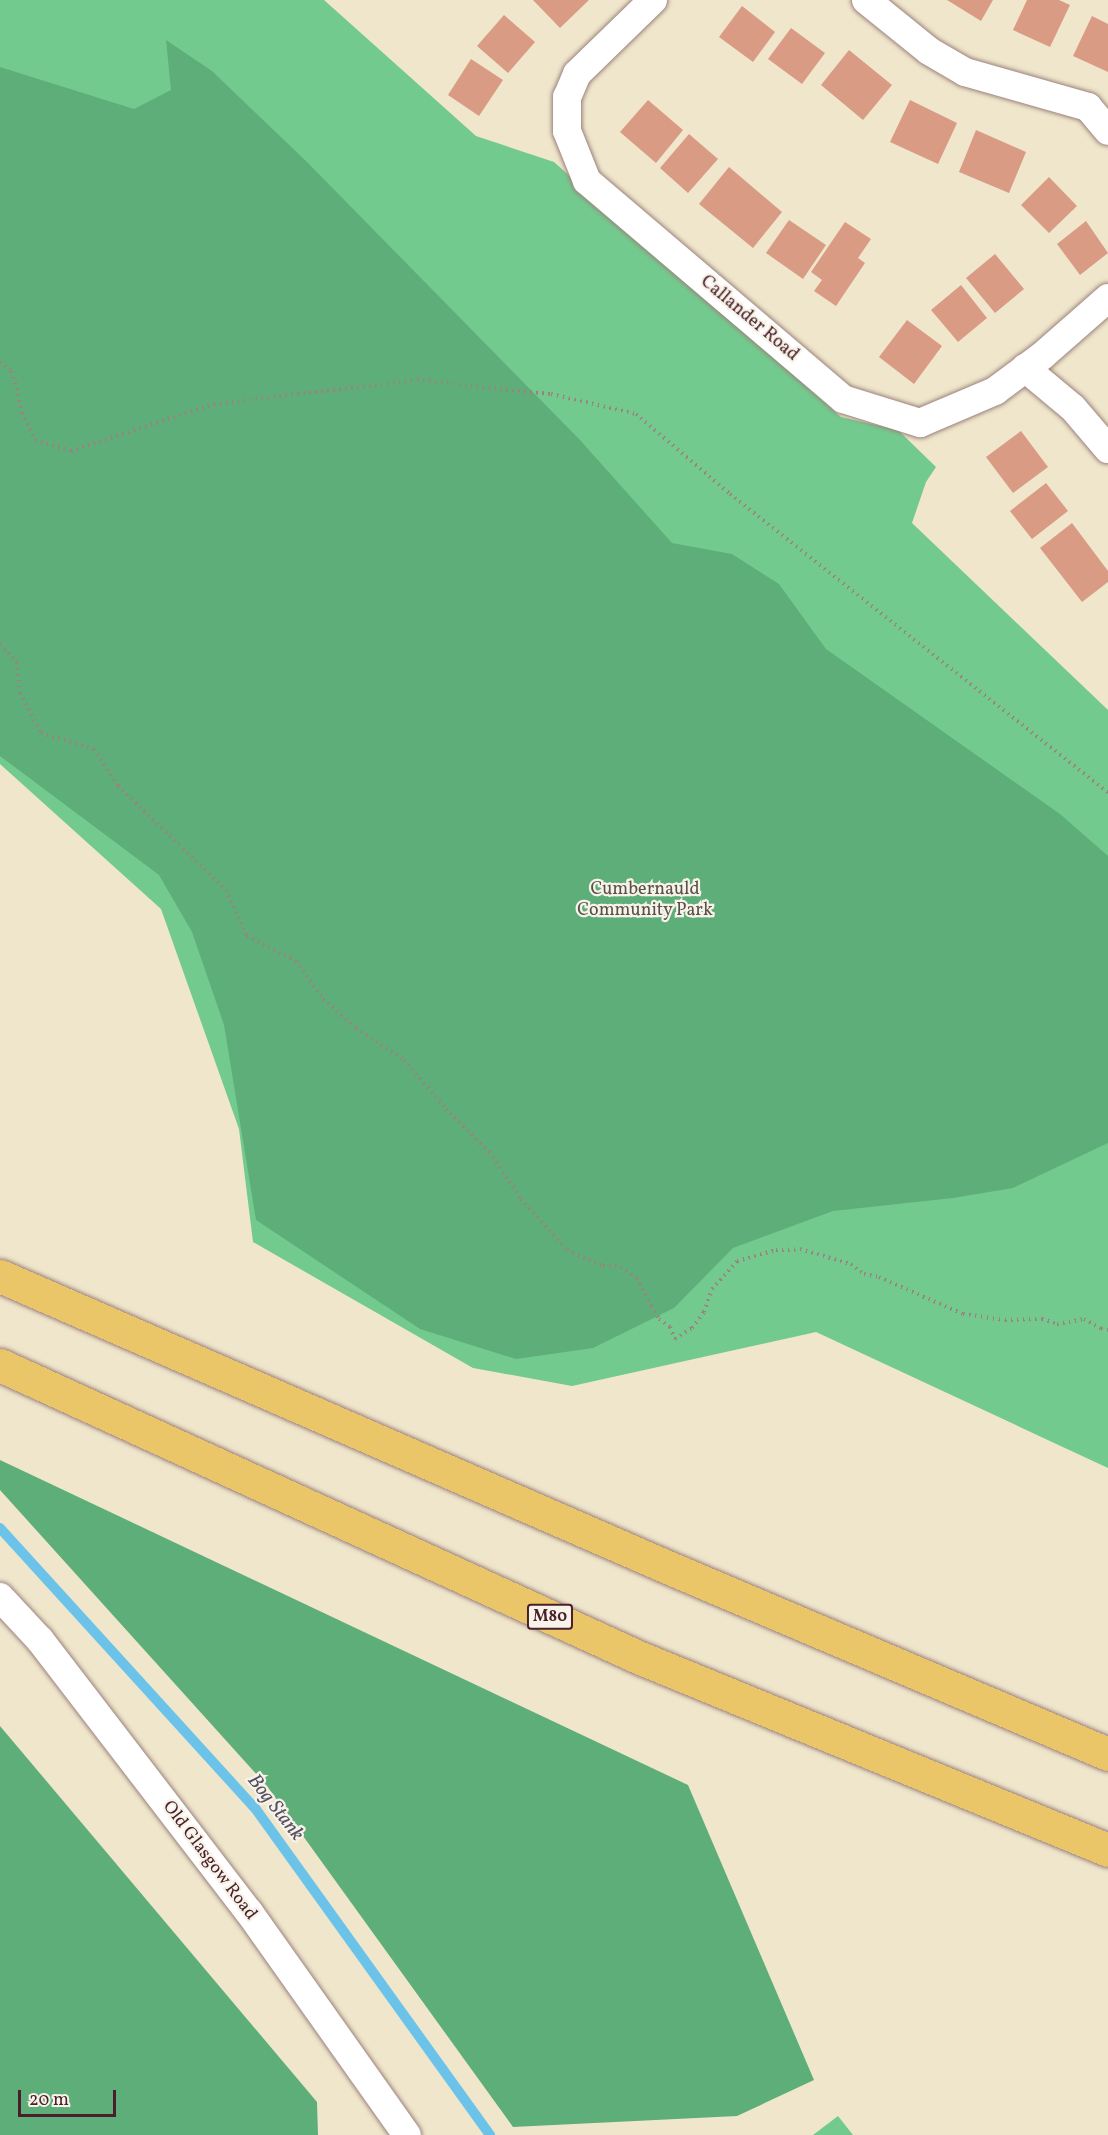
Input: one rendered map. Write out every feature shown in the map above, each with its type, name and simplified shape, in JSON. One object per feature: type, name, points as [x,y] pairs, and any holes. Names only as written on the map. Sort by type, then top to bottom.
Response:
[{"type":"highway","points":[[0,1276],[665,1566],[1108,1754]]},
{"type":"highway","name":"M80","points":[[0,1365],[638,1657],[1108,1850]]},
{"type":"street","name":"Callander Road","points":[[653,0],[577,74],[567,97],[567,131],[587,181],[843,399],[920,423],[995,391],[1026,368],[1108,297]]},
{"type":"street","points":[[866,0],[929,51],[965,72],[1088,107],[1108,131]]},
{"type":"street","points":[[1026,368],[1073,408],[1108,449]]},
{"type":"street","name":"Old Glasgow Road","points":[[0,1597],[40,1640],[249,1912],[407,2135]]},
{"type":"path","points":[[0,362],[12,371],[22,413],[35,440],[71,451],[214,404],[417,380],[551,394],[636,414],[730,494],[1108,793]]},
{"type":"path","points":[[0,644],[17,662],[20,693],[41,733],[94,749],[118,786],[226,890],[247,936],[296,961],[331,1006],[356,1028],[404,1060],[446,1109],[489,1152],[521,1199],[567,1250],[603,1266],[621,1267],[637,1278],[659,1319],[670,1327],[675,1339],[692,1328],[704,1312],[711,1289],[737,1261],[776,1250],[800,1248],[851,1264],[864,1274],[879,1277],[963,1314],[1005,1320],[1042,1319],[1057,1324],[1084,1319],[1101,1329],[1108,1330]]},
{"type":"green space","name":"Cumbernauld Community Park","points":[[0,0],[324,0],[476,136],[554,162],[841,417],[898,430],[936,467],[926,482],[912,523],[1108,710],[1108,1468],[816,1332],[572,1386],[473,1368],[253,1242],[239,1129],[161,909],[0,764]]},
{"type":"green space","name":"Cumbernauld Community Park","points":[[166,40],[212,71],[306,161],[580,440],[672,543],[732,554],[779,584],[826,649],[1060,814],[1108,856],[1108,1143],[1013,1188],[953,1198],[833,1211],[733,1248],[674,1308],[593,1348],[516,1359],[420,1329],[256,1220],[224,1025],[192,932],[159,875],[0,756],[0,67],[134,109],[171,90]]},
{"type":"green space","points":[[0,1460],[688,1785],[814,2080],[737,2116],[513,2127],[267,1786],[0,1490]]},
{"type":"green space","points":[[0,1726],[317,2102],[318,2135],[0,2135]]},
{"type":"green space","points":[[838,2116],[853,2135],[813,2135]]},
{"type":"building","points":[[533,0],[589,0],[560,28]]},
{"type":"building","points":[[947,0],[993,0],[981,21]]},
{"type":"building","points":[[1027,0],[1059,0],[1070,5],[1050,47],[1013,30]]},
{"type":"building","points":[[742,6],[775,32],[753,62],[719,37]]},
{"type":"building","points":[[504,15],[535,42],[508,73],[477,46]]},
{"type":"building","points":[[1092,16],[1108,24],[1108,72],[1073,56]]},
{"type":"building","points":[[791,28],[825,53],[802,84],[768,59]]},
{"type":"building","points":[[849,50],[892,85],[863,120],[821,85]]},
{"type":"building","points":[[471,59],[503,80],[479,116],[448,95]]},
{"type":"building","points":[[648,100],[683,130],[656,163],[620,132]]},
{"type":"building","points":[[910,100],[957,123],[938,164],[890,142]]},
{"type":"building","points":[[976,130],[1026,152],[1009,193],[959,172]]},
{"type":"building","points":[[689,134],[718,159],[688,193],[660,168]]},
{"type":"building","points":[[729,167],[782,212],[753,248],[699,204]]},
{"type":"building","points":[[1049,177],[1077,206],[1049,233],[1021,205]]},
{"type":"building","points":[[789,220],[826,245],[803,279],[766,253]]},
{"type":"building","points":[[1086,221],[1108,253],[1080,275],[1057,244]]},
{"type":"building","points":[[845,222],[871,239],[858,258],[865,263],[836,306],[814,291],[822,280],[811,272]]},
{"type":"building","points":[[995,254],[1024,289],[995,313],[966,278]]},
{"type":"building","points":[[961,285],[987,318],[958,342],[931,310]]},
{"type":"building","points":[[907,320],[942,346],[914,384],[879,357]]},
{"type":"building","points":[[1021,431],[1048,467],[1013,493],[986,457]]},
{"type":"building","points":[[1046,483],[1068,511],[1032,539],[1010,511]]},
{"type":"building","points":[[1072,523],[1108,571],[1108,582],[1082,602],[1040,548]]},
{"type":"waterway","name":"Bog Stank","points":[[0,1528],[255,1808],[490,2135]]}]
